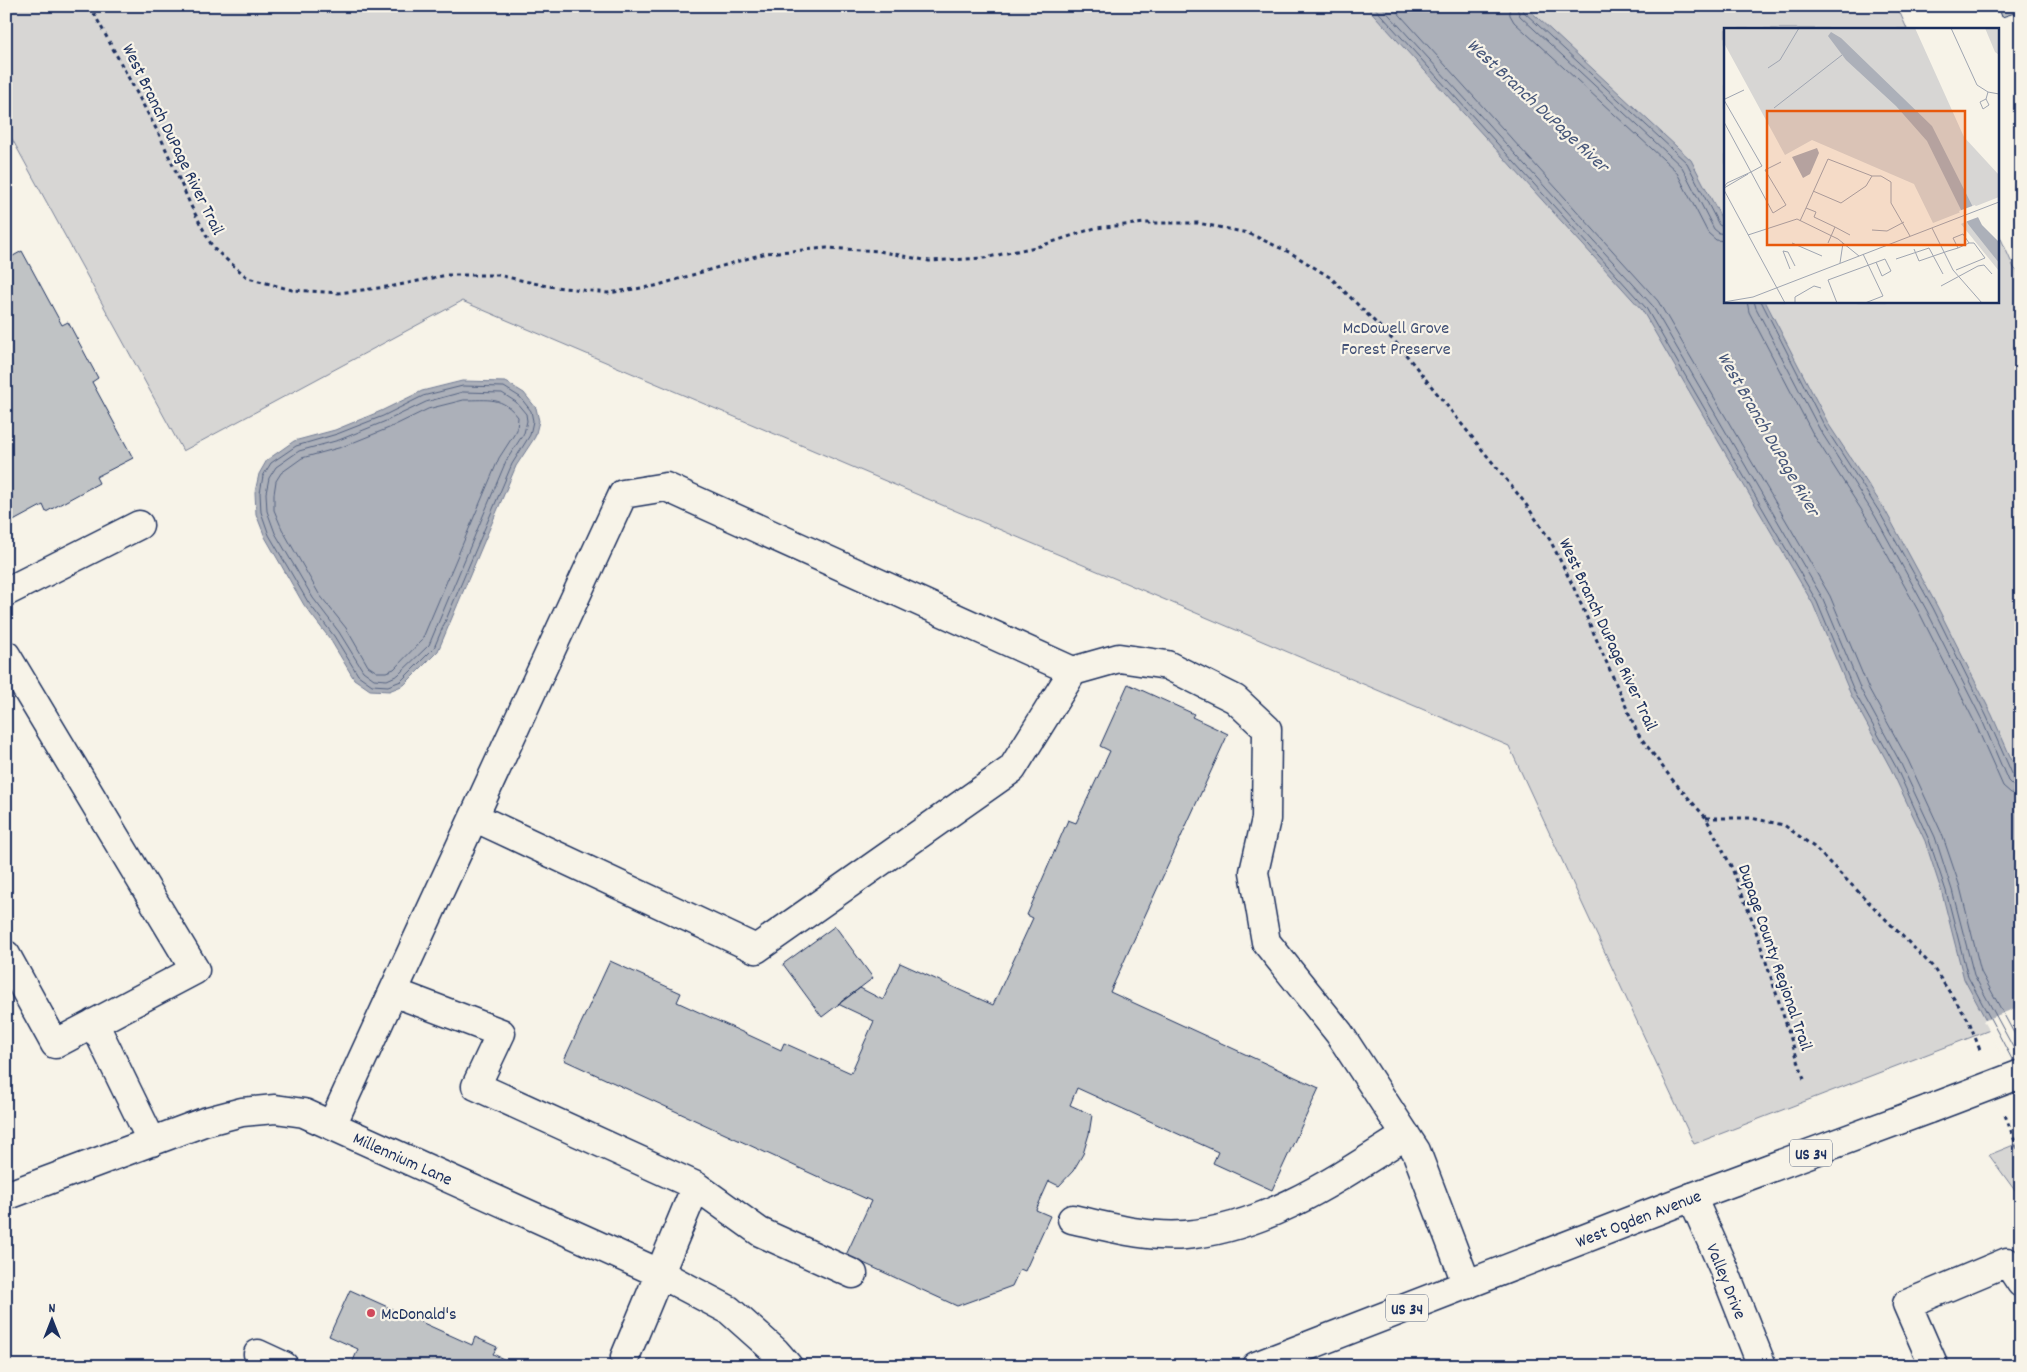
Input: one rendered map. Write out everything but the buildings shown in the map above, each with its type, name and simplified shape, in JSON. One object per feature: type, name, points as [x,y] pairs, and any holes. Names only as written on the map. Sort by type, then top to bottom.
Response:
[{"type":"street","points":[[332,1126],[623,494],[666,487],[1074,671],[1119,658],[1167,665],[1236,699],[1267,729],[1266,819],[1254,872],[1266,942],[1340,1034],[1416,1151],[1467,1285]]},
{"type":"street","points":[[6,592],[139,525]]},
{"type":"street","points":[[6,655],[195,970],[55,1044],[6,955]]},
{"type":"street","points":[[474,817],[756,949],[1012,770],[1074,671]]},
{"type":"street","points":[[393,992],[501,1034],[476,1086],[696,1186],[760,1232],[853,1274]]},
{"type":"street","points":[[94,1024],[152,1142]]},
{"type":"street","name":"West Ogden Avenue","points":[[1256,1366],[1692,1197],[2021,1074]]},
{"type":"street","name":"Millennium Lane","points":[[6,1196],[204,1122],[242,1112],[274,1109],[304,1113],[659,1273],[729,1310],[778,1361]]},
{"type":"street","points":[[1072,1219],[1134,1233],[1184,1235],[1224,1228],[1264,1217],[1341,1176],[1406,1136]]},
{"type":"street","points":[[625,1357],[696,1186]]},
{"type":"street","name":"Valley Drive","points":[[1692,1197],[1725,1272],[1762,1366]]},
{"type":"street","points":[[1934,1366],[1906,1304],[2007,1262],[2021,1283]]},
{"type":"street","points":[[258,1354],[284,1366]]},
{"type":"path","name":"West Branch DuPage River Trail","points":[[90,6],[160,136],[191,206],[213,248],[248,278],[292,290],[339,293],[394,286],[447,275],[498,275],[547,286],[608,293],[655,286],[766,253],[827,248],[879,251],[929,261],[984,258],[1040,246],[1095,228],[1145,223],[1198,223],[1248,233],[1291,253],[1331,278],[1399,346],[1525,503],[1550,540],[1573,586],[1638,734],[1671,778],[1706,818]]},
{"type":"path","points":[[1706,818],[1751,818],[1784,824],[1814,847],[1932,966],[1969,1021]]},
{"type":"path","name":"Dupage County Regional Trail","points":[[1706,818],[1731,866],[1753,922],[1804,1078]]},
{"type":"green space","name":"McDowell Grove Forest Preserve","points":[[6,6],[1897,6],[1907,28],[1724,28],[1724,302],[2000,302],[2000,236],[2014,268],[2021,275],[2021,1018],[1694,1144],[1509,746],[462,301],[183,451],[6,128]]},
{"type":"green space","points":[[2021,1142],[2021,1199],[1989,1155]]},
{"type":"water","name":"West Branch DuPage River","points":[[1366,6],[1525,6],[1691,160],[1724,223],[1724,302],[1766,302],[1829,425],[1885,510],[1937,606],[1992,715],[2021,781],[2021,1085],[1964,979],[1942,893],[1925,841],[1891,769],[1851,695],[1813,604],[1642,310]]},
{"type":"water","points":[[462,381],[506,382],[524,393],[536,408],[539,421],[535,437],[516,466],[438,651],[404,685],[389,691],[370,690],[354,679],[330,639],[304,605],[265,537],[256,514],[255,492],[259,474],[267,460],[294,441],[335,430],[422,391]]},
{"type":"pier","points":[[2021,1006],[2021,1088],[1983,1021]]},
{"type":"place","name":"McDonald's","points":[[371,1313]]}]
